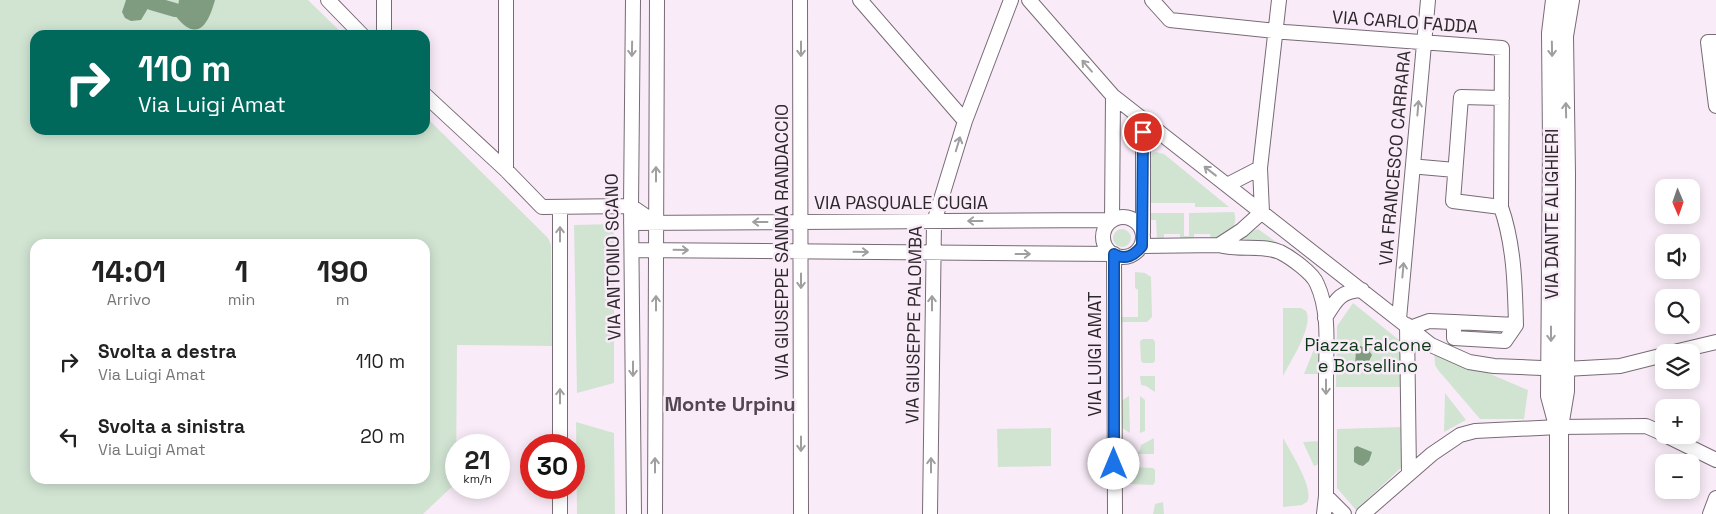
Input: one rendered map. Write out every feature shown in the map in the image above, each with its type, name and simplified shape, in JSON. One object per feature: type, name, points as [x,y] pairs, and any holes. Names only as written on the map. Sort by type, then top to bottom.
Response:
[{"type":"main road","name":"VIA DANTE ALIGHIERI","points":[[1555,0],[1551,33],[1552,143],[1558,368],[1565,392],[1559,427],[1559,514]]},
{"type":"main road","name":"VIA DANTE ALIGHIERI","points":[[1558,368],[1566,175],[1564,36],[1570,0]]},
{"type":"street","points":[[328,0],[357,30]]},
{"type":"street","points":[[384,0],[384,30]]},
{"type":"street","points":[[506,0],[506,170]]},
{"type":"street","name":"VIA ANTONIO SCANO","points":[[633,0],[631,223],[634,514]]},
{"type":"street","points":[[655,514],[657,0]]},
{"type":"street","name":"VIA GIUSEPPE SANNA RANDACCIO","points":[[800,0],[801,514]]},
{"type":"street","points":[[860,0],[965,121]]},
{"type":"street","name":"VIA GIUSEPPE PALOMBA","points":[[930,514],[932,253],[934,222],[965,121],[1011,0]]},
{"type":"street","points":[[1029,0],[1113,96],[1431,344],[1468,362],[1494,366],[1558,368],[1620,366],[1655,357]]},
{"type":"street","name":"VIA CARLO FADDA","points":[[1152,0],[1170,20],[1276,31],[1502,48],[1502,98]]},
{"type":"street","points":[[1262,212],[1260,168],[1279,0]]},
{"type":"street","name":"VIA FRANCESCO CARRARA","points":[[1409,474],[1405,324],[1428,0]]},
{"type":"street","points":[[1712,42],[1715,98]]},
{"type":"street","name":"VIA LUIGI AMAT","points":[[1113,96],[1111,220],[1105,227],[1103,237],[1104,245],[1114,254],[1115,514]]},
{"type":"street","points":[[1454,338],[1505,341],[1516,325],[1516,291],[1509,235],[1502,206],[1502,98],[1461,97],[1453,201],[1502,206]]},
{"type":"street","points":[[430,100],[506,170],[542,207],[631,206],[656,222]]},
{"type":"street","points":[[632,250],[1114,254],[1129,257],[1135,254],[1143,241],[1143,119]]},
{"type":"street","points":[[1421,167],[1455,170]]},
{"type":"street","points":[[1227,185],[1260,168]]},
{"type":"street","points":[[560,207],[560,434]]},
{"type":"street","points":[[1219,245],[1242,230],[1262,212]]},
{"type":"street","points":[[1111,220],[1118,217],[1128,217],[1135,220],[1141,227],[1143,241]]},
{"type":"street","name":"VIA PASQUALE CUGIA","points":[[631,223],[1111,220]]},
{"type":"street","points":[[1143,241],[1219,245],[1229,248],[1253,248],[1280,252],[1315,279],[1325,318],[1326,496],[1324,514]]},
{"type":"street","points":[[1325,318],[1340,296],[1348,292],[1362,290]]},
{"type":"street","points":[[1454,322],[1455,356]]},
{"type":"street","points":[[1405,324],[1454,322],[1516,325]]},
{"type":"street","points":[[1700,346],[1716,342]]},
{"type":"street","points":[[1363,514],[1432,454],[1460,435],[1475,431],[1559,427],[1646,426],[1655,430]]},
{"type":"street","points":[[1683,444],[1716,460]]},
{"type":"street","points":[[1326,496],[1344,514]]},
{"type":"street","points":[[1710,514],[1716,498]]},
{"type":"street","points":[[560,499],[560,514]]},
{"type":"green space","points":[[0,0],[308,0],[339,30],[30,30],[30,135],[430,135],[430,121],[548,238],[551,245],[552,346],[457,345],[456,434],[445,434],[445,493],[423,514],[0,514]]},
{"type":"green space","points":[[1156,152],[1164,154],[1229,207],[1195,207],[1195,203],[1150,203],[1150,159],[1152,154]]},
{"type":"green space","points":[[1234,212],[1235,223],[1230,232],[1224,238],[1211,240],[1210,234],[1194,234],[1194,240],[1180,240],[1180,234],[1164,234],[1164,240],[1157,239],[1156,220],[1150,220],[1150,213],[1184,213],[1184,236],[1189,236],[1189,213]]},
{"type":"green space","points":[[614,224],[614,383],[577,393],[574,225]]},
{"type":"green space","points":[[1122,229],[1128,232],[1131,238],[1128,244],[1122,247],[1116,244],[1113,238],[1116,232]]},
{"type":"green space","points":[[1258,229],[1279,244],[1232,244],[1252,232]]},
{"type":"green space","points":[[1135,272],[1145,273],[1151,277],[1152,317],[1147,322],[1120,322],[1120,317],[1138,317],[1138,290],[1135,288]]},
{"type":"green space","name":"Piazza Falcone e Borsellino","points":[[1353,303],[1404,344],[1404,387],[1336,387],[1337,326]]},
{"type":"green space","points":[[1283,308],[1301,308],[1306,311],[1308,318],[1304,334],[1283,376]]},
{"type":"green space","points":[[1143,339],[1153,339],[1155,342],[1155,361],[1153,363],[1143,363],[1141,361],[1140,341]]},
{"type":"green space","points":[[1314,349],[1319,351],[1319,374],[1304,374]]},
{"type":"green space","points":[[1434,349],[1528,390],[1524,419],[1480,419],[1438,370],[1435,365]]},
{"type":"green space","points":[[1140,376],[1155,376],[1155,392],[1141,385]]},
{"type":"green space","points":[[1445,393],[1466,420],[1444,432]]},
{"type":"green space","points":[[1129,396],[1130,433],[1122,428],[1121,401]]},
{"type":"green space","points":[[1140,396],[1145,400],[1145,431],[1140,433]]},
{"type":"green space","points":[[576,422],[614,433],[615,514],[577,514],[577,499],[585,499],[585,434],[576,434]]},
{"type":"green space","points":[[1402,427],[1403,466],[1356,510],[1337,488],[1337,429]]},
{"type":"green space","points":[[1051,428],[1051,466],[998,467],[997,429]]},
{"type":"green space","points":[[1154,438],[1154,454],[1136,454],[1140,450],[1141,445]]},
{"type":"green space","points":[[1283,438],[1301,470],[1308,488],[1309,496],[1307,502],[1302,505],[1283,507]]},
{"type":"green space","points":[[1319,441],[1319,464],[1314,466],[1303,442]]},
{"type":"green space","points":[[1131,467],[1153,468],[1155,470],[1155,482],[1153,485],[1130,484],[1128,481],[1128,470]]},
{"type":"green space","points":[[1163,502],[1164,514],[1153,514],[1155,504]]},
{"type":"shaded area","points":[[126,0],[153,0],[141,20],[131,21],[125,18],[122,12]]},
{"type":"shaded area","points":[[179,0],[215,0],[205,23],[201,27],[191,29],[184,25],[172,12],[178,6]]},
{"type":"shaded area","points":[[1360,346],[1367,348],[1372,355],[1369,361],[1357,366],[1355,365],[1356,350]]},
{"type":"shaded area","points":[[1357,446],[1372,452],[1369,461],[1363,466],[1354,462],[1354,448]]},
{"type":"waterway","points":[[151,3],[175,10]]},
{"type":"district","name":"Monte Urpinu","points":[[730,404]]},
{"type":"route","points":[[1114,464],[1114,254],[1129,257],[1135,254],[1142,246],[1143,132]]}]
